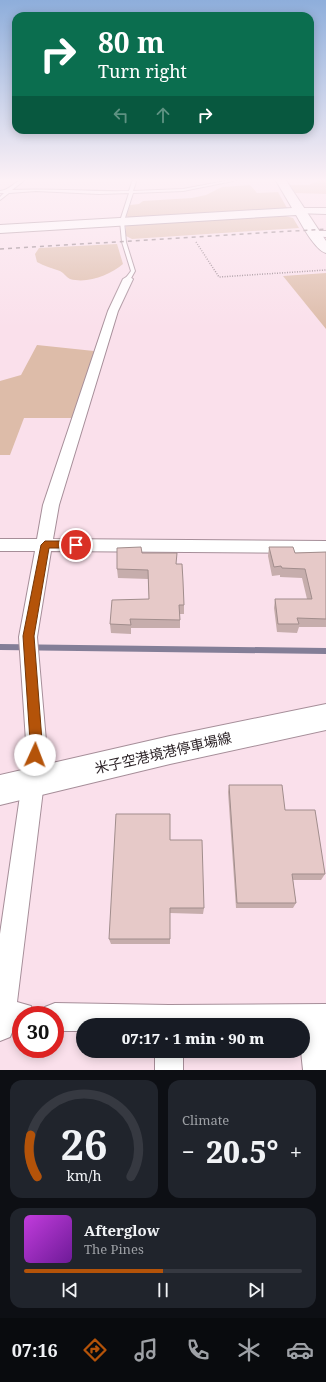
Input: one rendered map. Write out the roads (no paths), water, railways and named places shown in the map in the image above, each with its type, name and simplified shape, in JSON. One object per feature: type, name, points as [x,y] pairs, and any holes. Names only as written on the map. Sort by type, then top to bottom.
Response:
[{"type":"street","points":[[320,234],[326,249]]},
{"type":"street","points":[[8,1020],[4,962],[33,782],[36,741],[28,636],[51,505],[66,454],[103,347],[113,311],[128,279]]},
{"type":"street","points":[[0,545],[326,546]]},
{"type":"street","name":"米子空港境港停車場線","points":[[0,790],[326,716]]},
{"type":"street","points":[[64,1017],[78,1018]]},
{"type":"street","points":[[317,1070],[318,1018]]},
{"type":"street","points":[[169,1058],[169,1070]]},
{"type":"lane","points":[[123,229],[124,242],[133,271],[128,279]]},
{"type":"waterway","points":[[0,647],[326,651]]},
{"type":"railway","points":[[0,249],[326,229]]}]
